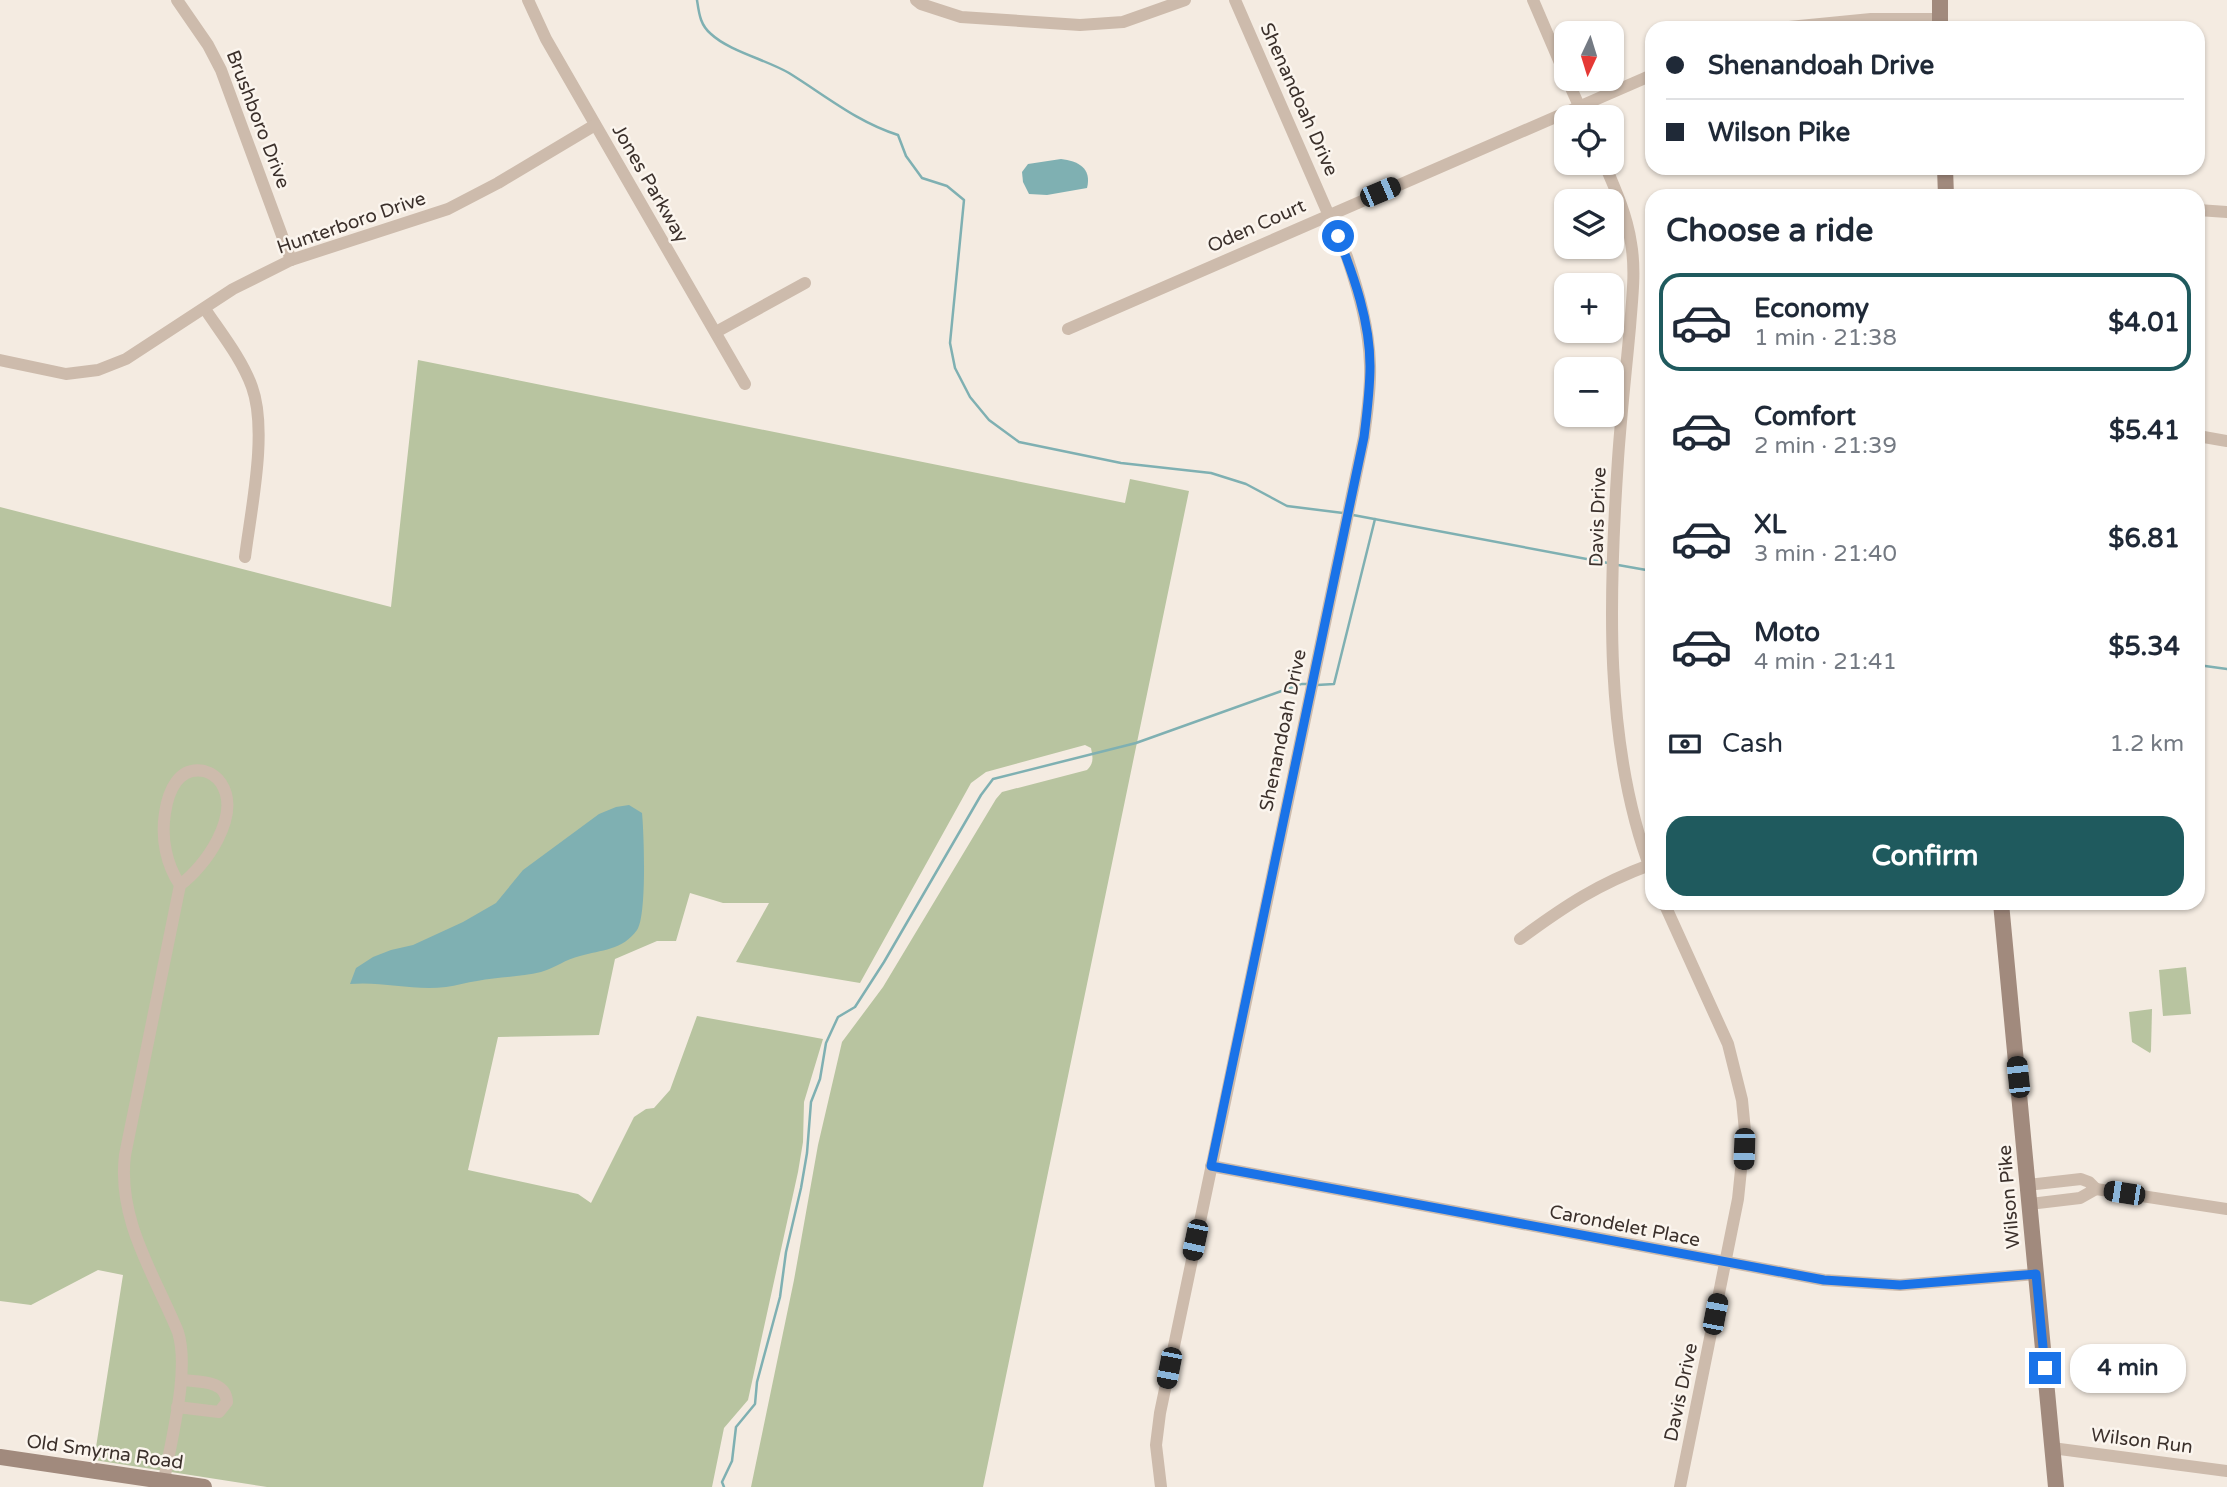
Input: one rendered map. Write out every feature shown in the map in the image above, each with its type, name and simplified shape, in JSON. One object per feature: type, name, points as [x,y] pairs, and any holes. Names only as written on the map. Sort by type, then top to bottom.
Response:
[{"type":"main road","points":[[1940,0],[1940,21]]},
{"type":"main road","name":"Wilson Pike","points":[[2002,910],[2056,1487]]},
{"type":"main road","name":"Old Smyrna Road","points":[[0,1457],[204,1487]]},
{"type":"street","name":"Brushboro Drive","points":[[177,0],[221,69],[291,260]]},
{"type":"street","name":"Jones Parkway","points":[[528,0],[595,125],[745,384]]},
{"type":"street","points":[[916,0],[961,17],[1080,26],[1123,22],[1185,0]]},
{"type":"street","name":"Shenandoah Drive","points":[[1161,1487],[1156,1445],[1160,1413],[1364,437],[1370,364],[1367,328],[1360,298],[1329,214],[1235,0]]},
{"type":"street","points":[[1534,0],[1554,47]]},
{"type":"street","points":[[1851,21],[1906,21]]},
{"type":"street","name":"Oden Court","points":[[1595,105],[1645,79]]},
{"type":"street","name":"Oden Court","points":[[1068,329],[1329,214],[1554,123]]},
{"type":"street","name":"Hunterboro Drive","points":[[0,360],[66,374],[98,370],[126,359],[233,289],[291,260],[448,209],[498,183],[595,125]]},
{"type":"street","name":"Davis Drive","points":[[1609,175],[1619,198],[1631,242],[1634,281],[1618,458],[1614,557],[1615,709],[1629,793],[1645,848]]},
{"type":"street","points":[[2205,211],[2227,212]]},
{"type":"street","points":[[716,332],[805,283]]},
{"type":"street","points":[[205,309],[243,368],[259,410],[260,436],[245,557]]},
{"type":"street","points":[[2205,437],[2227,441]]},
{"type":"street","points":[[164,1481],[182,1380],[183,1357],[178,1332],[132,1226],[124,1197],[125,1155],[160,1021],[180,885],[173,873],[164,844],[166,807],[170,791],[179,778],[193,771],[202,771],[215,776],[224,788],[226,800],[223,823],[215,847],[206,862],[180,885]]},
{"type":"street","points":[[1520,939],[1586,892],[1615,878],[1645,870]]},
{"type":"street","name":"Davis Drive","points":[[1667,910],[1728,1044],[1742,1100],[1745,1132],[1743,1167],[1680,1487]]},
{"type":"street","name":"Carondelet Place","points":[[1211,1166],[1725,1264],[1824,1280],[1900,1285],[2036,1274]]},
{"type":"street","points":[[2028,1185],[2081,1179],[2096,1189],[2227,1209]]},
{"type":"street","points":[[2030,1204],[2080,1198],[2096,1189]]},
{"type":"street","points":[[177,1407],[215,1412],[223,1409],[227,1402],[226,1392],[219,1386],[182,1380]]},
{"type":"street","name":"Wilson Run","points":[[2052,1448],[2227,1471]]},
{"type":"green space","points":[[418,360],[1125,503],[1130,479],[1189,491],[983,1487],[751,1487],[794,1280],[818,1145],[842,1042],[883,987],[996,799],[1002,792],[1087,770],[1092,758],[1091,748],[1085,745],[986,772],[971,783],[860,983],[736,962],[769,903],[723,903],[690,893],[676,941],[657,941],[615,959],[599,1035],[498,1037],[468,1170],[578,1194],[591,1203],[634,1117],[646,1109],[654,1108],[670,1090],[697,1016],[823,1039],[804,1102],[803,1142],[798,1172],[748,1400],[724,1428],[712,1487],[267,1487],[94,1460],[123,1275],[98,1270],[31,1305],[0,1301],[0,507],[391,607]]},
{"type":"green space","points":[[2186,967],[2191,1014],[2163,1016],[2159,970]]},
{"type":"green space","points":[[2152,1009],[2150,1053],[2132,1042],[2129,1012]]},
{"type":"water","points":[[1061,159],[1082,167],[1087,175],[1087,188],[1047,195],[1029,194],[1022,172],[1028,164]]},
{"type":"water","points":[[629,805],[642,813],[644,892],[637,930],[625,942],[575,957],[541,972],[525,975],[434,988],[350,984],[356,968],[373,957],[413,945],[496,903],[523,870],[599,814]]},
{"type":"waterway","points":[[697,0],[702,23],[719,40],[789,73],[855,116],[898,135],[906,156],[922,178],[947,186],[964,200],[950,343],[955,368],[970,397],[989,420],[1019,442],[1121,463],[1211,473],[1246,484],[1287,506],[1343,513]]},
{"type":"waterway","points":[[1353,515],[1608,563]]},
{"type":"waterway","points":[[1317,685],[1334,684],[1375,519]]},
{"type":"waterway","points":[[1618,565],[1645,570]]},
{"type":"waterway","points":[[2205,666],[2227,669]]},
{"type":"waterway","points":[[724,1487],[722,1482],[732,1461],[736,1427],[755,1404],[757,1382],[780,1297],[786,1252],[807,1153],[811,1102],[820,1079],[826,1043],[838,1017],[855,1007],[884,962],[981,795],[993,779],[1136,743],[1307,684]]},
{"type":"route","points":[[1338,236],[1360,298],[1367,328],[1370,364],[1364,437],[1211,1166],[1824,1280],[1900,1285],[2036,1274],[2045,1368]]}]
